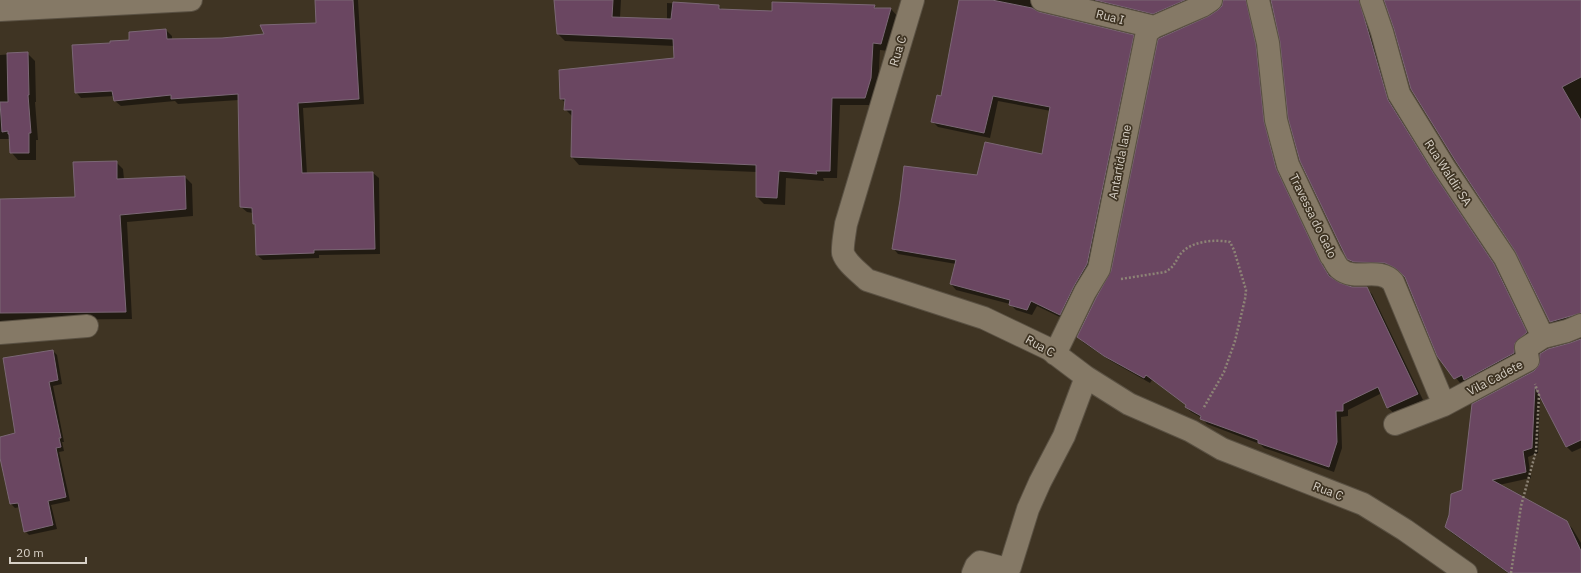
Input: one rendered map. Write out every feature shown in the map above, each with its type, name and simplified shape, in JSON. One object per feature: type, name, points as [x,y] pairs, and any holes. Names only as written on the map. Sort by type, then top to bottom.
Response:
[{"type":"street","points":[[0,10],[192,0]]},
{"type":"street","name":"Rua C","points":[[914,0],[846,224],[843,253],[847,260],[867,280],[984,318],[1049,349],[1086,377],[1129,404],[1190,431],[1222,449],[1363,504],[1405,530],[1466,573]]},
{"type":"street","name":"Rua I","points":[[1042,0],[1154,27]]},
{"type":"street","points":[[1154,27],[1202,6],[1211,0]]},
{"type":"street","name":"Travessa do Gelo","points":[[1258,0],[1268,43],[1276,120],[1288,165],[1331,256],[1340,269],[1353,274],[1386,276],[1393,282],[1444,405]]},
{"type":"street","name":"Rua Waldir SA","points":[[1371,0],[1400,94],[1444,167],[1505,258],[1544,337]]},
{"type":"street","name":"Antartida lane","points":[[1055,354],[1085,292],[1099,269],[1141,57],[1148,32],[1154,27]]},
{"type":"street","name":"Vila Cadete","points":[[1395,424],[1444,405],[1528,360],[1526,348],[1544,337],[1567,331],[1581,325]]},
{"type":"street","points":[[0,333],[87,326]]},
{"type":"street","points":[[973,573],[976,566],[980,562],[1007,569],[1010,567],[1028,509],[1064,436],[1086,377]]},
{"type":"path","points":[[1094,277],[1118,279],[1165,272],[1174,266],[1180,255],[1187,248],[1219,240],[1230,242],[1234,250],[1246,290],[1245,299],[1235,341],[1224,372],[1190,431]]},
{"type":"path","points":[[1511,573],[1521,506],[1536,451],[1539,395],[1528,360]]},
{"type":"building","points":[[315,0],[353,0],[359,99],[298,103],[302,173],[373,172],[375,249],[314,250],[314,253],[256,255],[255,224],[253,224],[252,208],[240,207],[238,94],[171,99],[171,95],[114,101],[112,91],[75,93],[72,45],[110,43],[110,41],[129,40],[129,32],[166,29],[167,39],[222,38],[264,34],[260,25],[316,23]]},
{"type":"building","points":[[554,0],[613,0],[612,17],[671,19],[673,2],[719,5],[719,9],[772,11],[772,2],[875,5],[874,8],[891,8],[881,44],[873,43],[871,78],[865,98],[832,98],[830,171],[816,171],[817,174],[779,171],[777,198],[756,197],[756,165],[571,157],[572,110],[564,110],[565,99],[560,99],[559,70],[674,58],[673,39],[557,34]]},
{"type":"building","points":[[959,0],[992,0],[1032,8],[1039,12],[1134,35],[1087,264],[1060,315],[1031,301],[1027,310],[1009,305],[1010,300],[950,284],[956,260],[892,249],[904,166],[977,175],[985,142],[1042,154],[1050,107],[993,96],[984,133],[931,122],[937,95],[941,96]]},
{"type":"building","points":[[1095,0],[1185,0],[1153,14]]},
{"type":"building","points":[[1223,0],[1246,0],[1256,45],[1264,121],[1276,168],[1320,261],[1329,276],[1340,283],[1352,287],[1367,287],[1418,394],[1387,408],[1378,387],[1343,404],[1343,411],[1336,411],[1337,442],[1329,467],[1258,443],[1258,440],[1200,419],[1201,416],[1185,407],[1186,405],[1146,375],[1144,378],[1104,356],[1077,337],[1111,271],[1158,39],[1209,16],[1222,6]]},
{"type":"building","points":[[1271,0],[1359,0],[1388,100],[1434,174],[1494,264],[1527,332],[1515,343],[1514,353],[1464,380],[1462,375],[1454,379],[1437,356],[1405,277],[1395,268],[1385,263],[1354,262],[1347,259],[1300,161],[1288,118],[1280,42]]},
{"type":"building","points":[[1384,0],[1581,0],[1581,77],[1562,87],[1581,120],[1581,313],[1550,322],[1515,251],[1455,160],[1411,89]]},
{"type":"building","points":[[28,52],[28,95],[31,133],[29,133],[29,153],[10,153],[8,131],[2,132],[0,102],[8,102],[7,53]]},
{"type":"building","points":[[117,161],[117,179],[185,176],[186,209],[120,215],[126,312],[0,313],[0,199],[75,197],[73,162]]},
{"type":"building","points":[[1581,339],[1581,440],[1566,447],[1535,387],[1532,448],[1523,451],[1526,472],[1492,480],[1567,521],[1581,551],[1581,573],[1509,573],[1445,527],[1449,515],[1451,494],[1462,490],[1472,404],[1534,371],[1539,365],[1540,354],[1548,349]]},
{"type":"building","points":[[53,350],[58,380],[49,382],[61,438],[59,438],[61,447],[56,448],[66,497],[48,501],[53,525],[24,532],[18,503],[10,504],[0,458],[0,437],[15,433],[3,358]]}]
